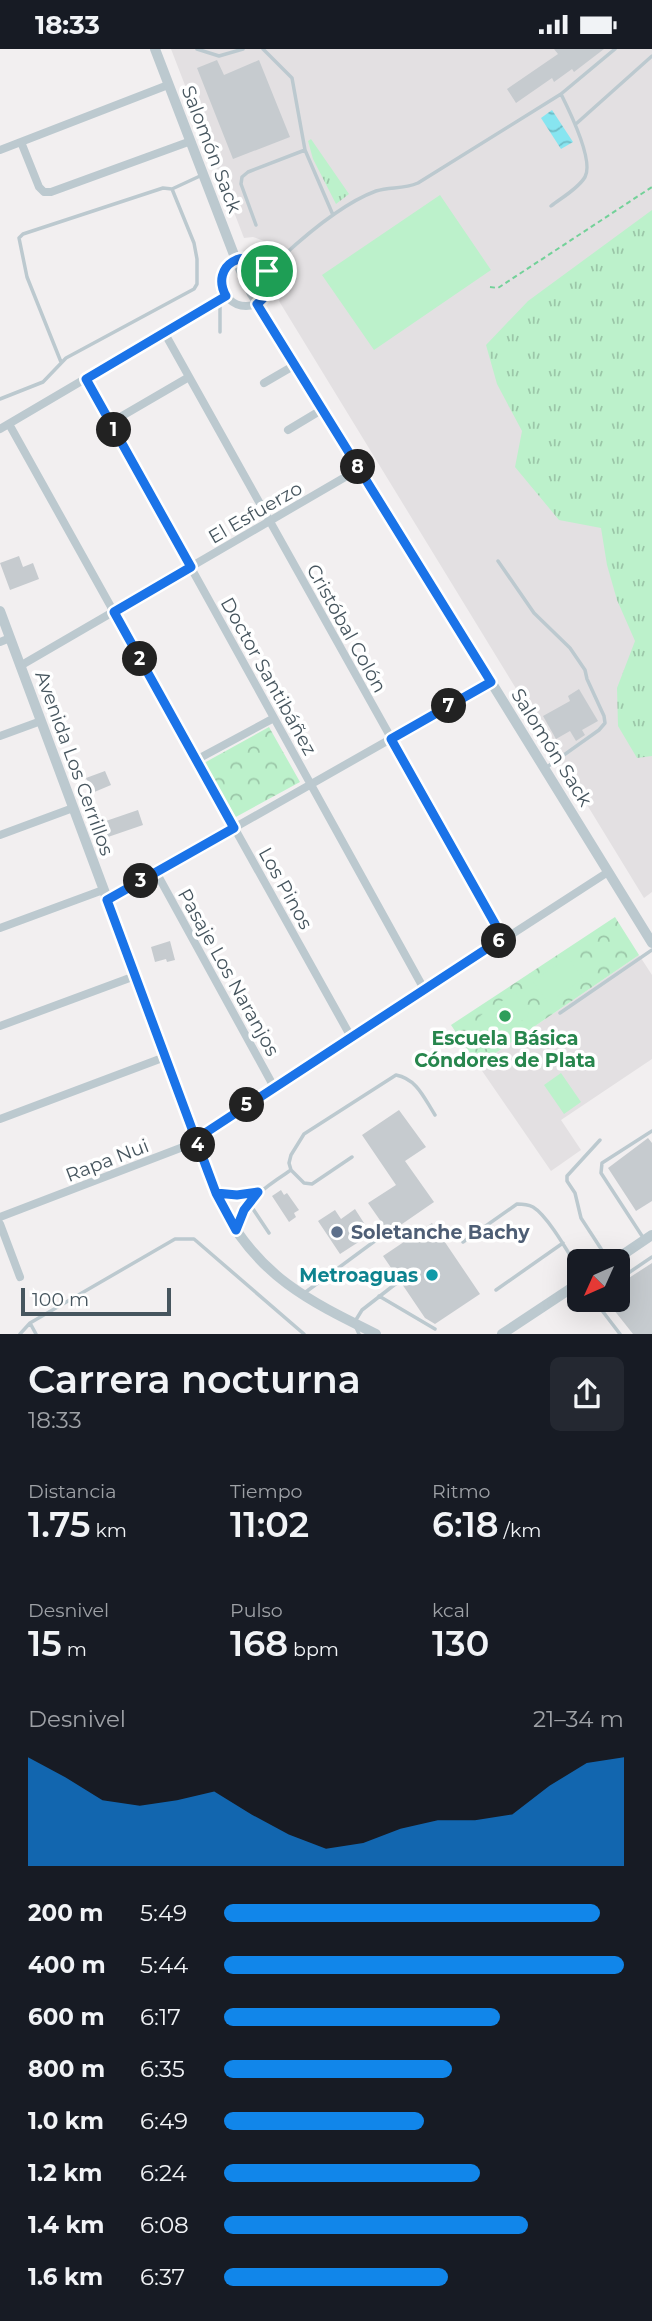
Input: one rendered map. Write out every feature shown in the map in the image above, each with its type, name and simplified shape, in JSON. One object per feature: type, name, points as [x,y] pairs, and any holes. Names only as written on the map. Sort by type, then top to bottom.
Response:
[{"type":"street","name":"Salomón Sack","points":[[155,51],[236,260],[257,304],[652,943]]},
{"type":"street","points":[[0,150],[168,85]]},
{"type":"street","points":[[21,142],[39,187],[44,192],[51,192],[191,141]]},
{"type":"street","points":[[236,260],[256,260],[267,271],[270,282],[268,292],[257,304],[248,307],[223,298],[222,276],[227,267],[236,260]]},
{"type":"street","points":[[0,429],[223,298]]},
{"type":"street","name":"Cristóbal Colón","points":[[164,332],[503,938]]},
{"type":"street","points":[[264,383],[295,365]]},
{"type":"street","points":[[110,422],[189,377]]},
{"type":"street","name":"Doctor Santibáñez","points":[[86,379],[424,989]]},
{"type":"street","points":[[288,430],[323,409]]},
{"type":"street","name":"Los Pinos","points":[[9,423],[351,1037]]},
{"type":"street","name":"El Esfuerzo","points":[[20,666],[359,469]]},
{"type":"street","name":"Avenida Los Cerrillos","points":[[0,611],[5,640],[20,666],[41,721],[216,1193],[236,1230],[266,1266],[302,1296],[376,1334]]},
{"type":"street","points":[[0,928],[105,895],[156,872],[491,682]]},
{"type":"street","points":[[197,760],[274,718]]},
{"type":"street","points":[[0,736],[41,721]]},
{"type":"street","points":[[0,835],[73,808]]},
{"type":"street","name":"Rapa Nui","points":[[0,1217],[178,1150],[608,871]]},
{"type":"street","name":"Pasaje Los Naranjos","points":[[156,872],[274,1087]]},
{"type":"street","points":[[0,1026],[135,976]]},
{"type":"street","points":[[0,1119],[166,1057]]},
{"type":"street","points":[[0,1224],[20,1277]]},
{"type":"street","points":[[630,1250],[648,1238]]},
{"type":"street","points":[[502,1334],[567,1291]]},
{"type":"lane","points":[[155,51],[167,49]]},
{"type":"lane","points":[[197,49],[219,56],[243,49]]},
{"type":"lane","points":[[263,49],[292,78],[305,150],[333,215]]},
{"type":"lane","points":[[267,271],[333,215],[365,195],[380,190],[405,189],[418,183],[561,94],[615,49]]},
{"type":"lane","points":[[577,124],[652,56]]},
{"type":"lane","points":[[551,206],[586,175],[577,124],[561,94]]},
{"type":"lane","points":[[256,225],[241,184],[242,177],[248,172],[305,150]]},
{"type":"lane","points":[[61,362],[27,277],[19,238],[23,234],[163,188],[172,189],[202,175]]},
{"type":"lane","points":[[0,398],[43,382],[66,358],[194,289],[197,284],[197,259],[194,243],[172,189]]},
{"type":"lane","points":[[220,332],[223,298]]},
{"type":"lane","points":[[498,561],[534,613],[570,647],[585,670],[604,716],[604,723],[599,730],[545,769]]},
{"type":"lane","points":[[560,1013],[652,950]]},
{"type":"lane","points":[[352,1157],[312,1184],[304,1183],[291,1170],[289,1163],[304,1134],[396,1075],[415,1083],[435,1115]]},
{"type":"lane","points":[[648,1238],[601,1173],[600,1166],[652,1131]]},
{"type":"lane","points":[[600,1140],[568,1176],[567,1181],[575,1193],[580,1217],[602,1249]]},
{"type":"lane","points":[[236,1230],[249,1203],[258,1192],[291,1170]]},
{"type":"lane","points":[[216,1193],[237,1195],[258,1192]]},
{"type":"lane","points":[[249,1203],[269,1233]]},
{"type":"lane","points":[[463,1242],[517,1205],[526,1204],[539,1212],[567,1250]]},
{"type":"lane","points":[[302,1296],[383,1235]]},
{"type":"lane","points":[[20,1334],[30,1323],[175,1239],[194,1239],[304,1334]]},
{"type":"lane","points":[[496,1290],[563,1243]]},
{"type":"lane","points":[[630,1272],[652,1257]]},
{"type":"lane","points":[[359,1334],[354,1323],[362,1310],[398,1282]]},
{"type":"lane","points":[[379,1296],[435,1329]]},
{"type":"lane","points":[[604,1313],[620,1334]]},
{"type":"lane","points":[[30,1323],[37,1334]]},
{"type":"path","points":[[490,287],[498,288],[652,187]]},
{"type":"shaded area","points":[[171,49],[652,49],[652,892],[644,898],[279,301],[284,289],[285,275],[281,260],[274,249],[264,241],[253,237],[244,238]]},
{"type":"shaded area","name":"Escuela Básica Cóndores de Plata","points":[[639,955],[652,975],[652,1059],[561,1120],[581,1150],[551,1171],[478,1065]]},
{"type":"green space","points":[[311,139],[349,194],[336,204],[313,159],[308,141]]},
{"type":"green space","points":[[440,195],[491,270],[374,350],[322,275]]},
{"type":"green space","points":[[652,210],[652,756],[637,758],[618,726],[617,688],[635,641],[617,600],[607,565],[601,528],[559,520],[515,467],[522,431],[497,384],[486,345],[528,301]]},
{"type":"green space","points":[[269,727],[300,782],[234,818],[204,763]]},
{"type":"green space","name":"Escuela Básica Cóndores de Plata","points":[[615,917],[639,955],[478,1065],[451,1025]]},
{"type":"green space","name":"Escuela Básica Cóndores de Plata","points":[[568,957],[583,979],[548,1003],[533,981]]},
{"type":"green space","name":"Escuela Básica Cóndores de Plata","points":[[515,992],[530,1015],[495,1039],[480,1016]]},
{"type":"green space","points":[[561,1073],[581,1102],[564,1114],[544,1085]]},
{"type":"water","points":[[552,110],[573,142],[561,149],[541,118]]},
{"type":"building","points":[[554,49],[604,49],[574,72],[572,69],[554,82],[552,78],[516,103],[507,89],[558,54]]},
{"type":"building","points":[[217,60],[224,75],[259,60],[290,137],[233,159],[197,68]]},
{"type":"building","points":[[19,556],[23,567],[33,563],[39,579],[10,590],[0,563]]},
{"type":"building","points":[[579,689],[598,721],[582,730],[585,735],[576,741],[570,731],[556,739],[543,716],[570,701],[568,696]]},
{"type":"building","points":[[105,771],[111,785],[92,793],[86,778]]},
{"type":"building","points":[[138,810],[143,825],[108,837],[103,822]]},
{"type":"building","points":[[170,941],[175,960],[155,962],[151,947]]},
{"type":"building","points":[[399,1110],[426,1147],[405,1161],[434,1202],[389,1233],[368,1203],[396,1185],[362,1135]]},
{"type":"building","points":[[648,1138],[652,1143],[652,1201],[636,1211],[608,1168]]},
{"type":"building","points":[[281,1190],[284,1195],[287,1193],[299,1210],[294,1213],[296,1217],[289,1222],[272,1196]]},
{"type":"building","name":"Soletanche Bachy","points":[[355,1209],[371,1234],[340,1254],[318,1221],[335,1210],[341,1219]]},
{"type":"building","name":"Metroaguas","points":[[432,1223],[480,1294],[435,1324],[425,1318],[402,1280],[383,1256]]},
{"type":"building","points":[[652,1263],[652,1334],[633,1334],[616,1313],[630,1313],[630,1277]]},
{"type":"place","name":"Escuela Básica Cóndores de Plata","points":[[505,1016]]},
{"type":"place","name":"Soletanche Bachy","points":[[337,1232]]},
{"type":"place","name":"Metroaguas","points":[[432,1275]]},
{"type":"route","points":[[267,271],[256,260],[241,258],[231,263],[224,271],[221,281],[226,296],[86,379],[191,567],[114,612],[234,828],[107,900],[216,1193],[247,1195],[258,1192],[244,1210],[236,1230],[222,1207],[216,1193],[196,1139],[503,938],[391,739],[491,682],[257,304],[268,292],[270,282],[267,271]]}]
